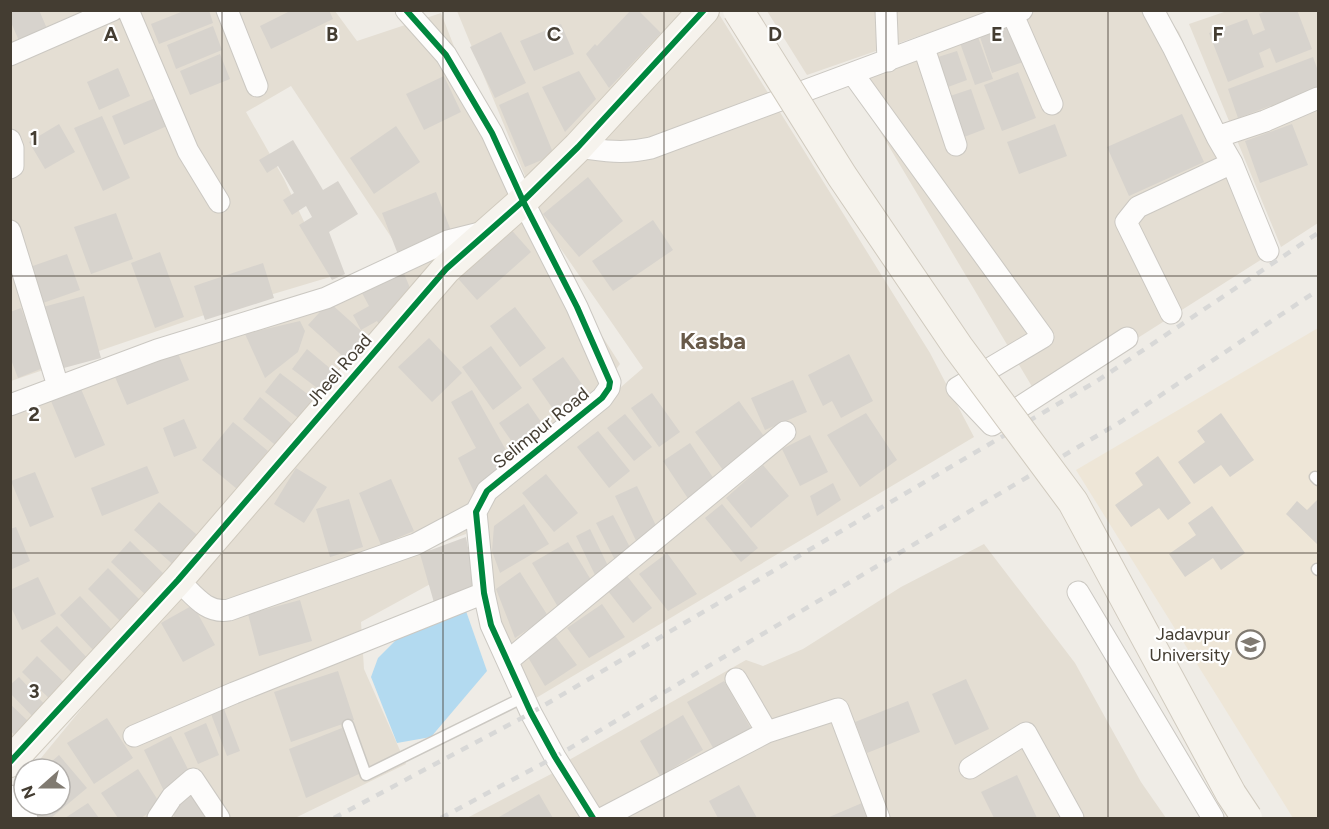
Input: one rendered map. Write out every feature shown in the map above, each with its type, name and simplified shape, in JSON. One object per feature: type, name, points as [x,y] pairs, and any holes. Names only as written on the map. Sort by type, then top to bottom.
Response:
[{"type":"street","points":[[10,54],[113,10]]},
{"type":"street","points":[[128,10],[188,150],[219,202]]},
{"type":"street","points":[[227,10],[257,86]]},
{"type":"street","name":"Selimpur Road","points":[[406,10],[446,55],[492,133],[523,201],[577,307],[610,382],[602,398],[487,490],[476,512]]},
{"type":"street","name":"Jheel Road","points":[[10,762],[178,580],[446,269],[523,201],[578,147],[704,10]]},
{"type":"street","points":[[738,10],[842,176],[957,347],[1073,502],[1144,637],[1247,819]]},
{"type":"street","points":[[886,10],[888,61]]},
{"type":"street","points":[[1153,10],[1232,163],[1268,251]]},
{"type":"street","points":[[578,147],[618,153],[651,148],[1018,13],[1052,104]]},
{"type":"street","points":[[924,48],[956,145]]},
{"type":"street","points":[[853,74],[1043,337],[957,388],[992,424],[1127,338]]},
{"type":"street","points":[[1217,137],[1265,121],[1318,98]]},
{"type":"street","points":[[10,140],[14,148],[13,166],[10,168]]},
{"type":"street","points":[[1171,313],[1126,222],[1138,207],[1232,163]]},
{"type":"street","points":[[10,231],[58,386]]},
{"type":"street","points":[[10,405],[157,350],[326,298],[448,241],[487,231]]},
{"type":"street","points":[[509,660],[785,432]]},
{"type":"street","points":[[178,580],[210,609],[218,612],[229,610],[416,544],[476,512],[484,593],[491,625],[555,757],[593,819]]},
{"type":"street","points":[[1078,592],[1213,819]]},
{"type":"street","points":[[134,736],[234,693],[484,593]]},
{"type":"street","points":[[736,679],[767,732]]},
{"type":"street","points":[[603,819],[767,732],[838,709],[879,819]]},
{"type":"street","points":[[970,768],[1026,733],[1073,819]]},
{"type":"street","points":[[158,819],[172,797],[193,779],[219,819]]},
{"type":"street","points":[[10,796],[27,819]]},
{"type":"lane","points":[[348,725],[366,775],[524,696]]},
{"type":"shaded area","points":[[11,11],[96,11],[11,49]]},
{"type":"shaded area","points":[[121,11],[335,11],[357,41],[441,13],[513,198],[502,214],[401,252],[291,86],[246,112],[284,179],[330,277],[216,311],[11,381],[10,59]]},
{"type":"shaded area","points":[[457,11],[687,11],[530,188]]},
{"type":"shaded area","points":[[717,11],[930,353],[974,437],[536,698],[495,621],[484,515],[495,496],[643,368],[541,220],[535,202]]},
{"type":"shaded area","points":[[767,11],[991,11],[807,75]]},
{"type":"shaded area","points":[[1036,11],[1162,11],[1179,32],[1270,254],[1040,400],[850,81]]},
{"type":"shaded area","points":[[1227,11],[1318,11],[1318,223],[1281,247],[1189,24]]},
{"type":"shaded area","points":[[521,215],[554,261],[620,364],[592,402],[473,504],[466,534],[430,547],[434,582],[361,622],[364,669],[406,764],[295,818],[11,818],[12,795],[12,817],[72,817],[72,757],[42,757],[408,311]]},
{"type":"shaded area","points":[[447,249],[19,757],[12,757],[11,767],[11,396]]},
{"type":"shaded area","name":"Jadavpur University","points":[[1318,328],[1318,818],[1293,818],[1076,470]]},
{"type":"shaded area","points":[[984,544],[1075,663],[1141,782],[1166,818],[602,818],[569,760],[746,660],[763,666],[803,649],[901,587]]},
{"type":"shaded area","points":[[553,773],[582,818],[467,818]]},
{"type":"water","points":[[466,611],[487,671],[431,737],[397,743],[371,677],[378,658],[407,629]]},
{"type":"building","points":[[10,10],[39,10],[48,31],[20,43],[10,20]]},
{"type":"building","points":[[186,10],[209,10],[213,23],[159,44],[151,24]]},
{"type":"building","points":[[292,10],[329,10],[333,19],[271,49],[260,26]]},
{"type":"building","points":[[631,10],[638,10],[661,33],[609,88],[586,54],[595,44],[597,46]]},
{"type":"building","points":[[1268,10],[1297,10],[1312,49],[1276,63],[1270,48],[1259,53],[1264,67],[1228,82],[1209,33],[1247,19],[1253,35],[1265,30],[1259,14]]},
{"type":"building","points":[[561,24],[574,54],[534,71],[520,41]]},
{"type":"building","points":[[1013,25],[1026,61],[992,73],[980,37]]},
{"type":"building","points":[[213,26],[222,50],[176,69],[167,45]]},
{"type":"building","points":[[501,32],[526,83],[495,98],[470,47]]},
{"type":"building","points":[[978,37],[993,79],[975,85],[960,43]]},
{"type":"building","points":[[957,51],[967,80],[948,87],[938,57]]},
{"type":"building","points":[[220,54],[230,79],[190,95],[180,71]]},
{"type":"building","points":[[1313,57],[1318,71],[1318,88],[1238,118],[1228,89]]},
{"type":"building","points":[[118,68],[130,96],[99,110],[87,82]]},
{"type":"building","points":[[579,71],[596,99],[565,132],[542,87]]},
{"type":"building","points":[[1018,72],[1036,118],[1002,131],[984,85]]},
{"type":"building","points":[[444,76],[461,112],[424,130],[406,94]]},
{"type":"building","points":[[971,89],[985,129],[964,137],[950,96]]},
{"type":"building","points":[[528,92],[554,155],[525,167],[499,105]]},
{"type":"building","points":[[155,98],[167,126],[124,145],[112,116]]},
{"type":"building","points":[[1182,114],[1204,162],[1129,196],[1107,147]]},
{"type":"building","points":[[102,116],[130,178],[103,191],[74,128]]},
{"type":"building","points":[[59,124],[75,152],[45,169],[29,142]]},
{"type":"building","points":[[1055,124],[1067,156],[1019,174],[1007,142]]},
{"type":"building","points":[[1292,124],[1308,165],[1260,183],[1245,141]]},
{"type":"building","points":[[396,126],[420,162],[374,194],[350,158]]},
{"type":"building","points":[[293,140],[323,190],[338,181],[358,214],[329,232],[345,274],[332,280],[299,225],[312,217],[306,206],[292,215],[283,200],[294,193],[278,166],[267,173],[259,160]]},
{"type":"building","points":[[588,177],[623,221],[579,257],[543,214]]},
{"type":"building","points":[[436,192],[453,236],[399,257],[382,213]]},
{"type":"building","points":[[116,213],[133,259],[91,274],[74,227]]},
{"type":"building","points":[[653,220],[673,250],[613,291],[592,261]]},
{"type":"building","points":[[508,226],[531,252],[477,300],[454,274]]},
{"type":"building","points":[[160,252],[184,317],[155,328],[131,263]]},
{"type":"building","points":[[67,254],[80,290],[40,304],[27,268]]},
{"type":"building","points":[[263,263],[274,298],[205,320],[194,286]]},
{"type":"building","points":[[403,271],[412,293],[381,327],[377,321],[361,330],[353,315],[369,306],[362,293]]},
{"type":"building","points":[[84,296],[101,358],[60,369],[43,307]]},
{"type":"building","points":[[329,302],[368,337],[348,361],[308,325]]},
{"type":"building","points":[[515,307],[546,348],[520,367],[490,326]]},
{"type":"building","points":[[21,308],[43,368],[18,378],[10,357],[10,312]]},
{"type":"building","points":[[300,321],[305,331],[298,352],[265,378],[245,334]]},
{"type":"building","points":[[429,338],[462,373],[432,402],[398,367]]},
{"type":"building","points":[[491,346],[522,388],[493,410],[462,367]]},
{"type":"building","points":[[307,349],[338,375],[325,394],[292,369]]},
{"type":"building","points":[[177,351],[189,380],[127,405],[115,377]]},
{"type":"building","points":[[849,354],[873,401],[841,418],[832,401],[823,406],[808,375]]},
{"type":"building","points":[[563,357],[591,397],[560,419],[532,379]]},
{"type":"building","points":[[280,373],[318,402],[302,421],[265,392]]},
{"type":"building","points":[[793,380],[807,412],[765,430],[751,398]]},
{"type":"building","points":[[81,389],[105,445],[75,458],[51,401]]},
{"type":"building","points":[[472,390],[515,466],[474,492],[458,458],[476,448],[451,402]]},
{"type":"building","points":[[652,393],[680,432],[659,447],[631,408]]},
{"type":"building","points":[[260,397],[294,426],[279,448],[243,419]]},
{"type":"building","points":[[739,401],[766,439],[723,470],[695,432]]},
{"type":"building","points":[[528,403],[548,432],[519,452],[499,423]]},
{"type":"building","points":[[866,413],[897,460],[860,487],[827,435]]},
{"type":"building","points":[[1221,413],[1254,460],[1230,477],[1221,465],[1194,484],[1178,462],[1205,442],[1197,431]]},
{"type":"building","points":[[625,414],[652,447],[634,461],[607,428]]},
{"type":"building","points":[[184,419],[197,448],[174,457],[163,428]]},
{"type":"building","points":[[233,422],[268,451],[237,489],[202,460]]},
{"type":"building","points":[[598,431],[630,471],[609,488],[577,447]]},
{"type":"building","points":[[810,435],[828,472],[800,486],[782,449]]},
{"type":"building","points":[[690,443],[718,485],[691,503],[663,461]]},
{"type":"building","points":[[1158,456],[1191,503],[1168,520],[1159,508],[1131,527],[1115,505],[1143,485],[1135,473]]},
{"type":"building","points":[[763,465],[789,496],[751,528],[726,498]]},
{"type":"building","points":[[147,466],[159,493],[102,516],[91,488]]},
{"type":"building","points":[[296,468],[327,487],[304,523],[274,504]]},
{"type":"building","points":[[35,472],[54,517],[30,527],[11,481]]},
{"type":"building","points":[[546,474],[578,513],[554,532],[522,493]]},
{"type":"building","points":[[391,479],[414,531],[381,545],[359,493]]},
{"type":"building","points":[[833,483],[841,500],[817,516],[810,496]]},
{"type":"building","points":[[637,486],[660,534],[638,545],[615,496]]},
{"type":"building","points":[[349,499],[363,547],[330,557],[316,509]]},
{"type":"building","points":[[1318,499],[1318,545],[1286,514],[1297,501],[1307,510]]},
{"type":"building","points":[[159,502],[203,540],[177,568],[134,530]]},
{"type":"building","points":[[524,504],[549,544],[500,573],[492,551],[494,526]]},
{"type":"building","points":[[722,504],[758,548],[741,562],[705,518]]},
{"type":"building","points":[[1212,506],[1245,553],[1221,570],[1213,558],[1185,577],[1169,554],[1196,535],[1188,523]]},
{"type":"building","points":[[613,515],[634,555],[617,564],[596,523]]},
{"type":"building","points":[[16,527],[30,561],[10,570],[10,529]]},
{"type":"building","points":[[590,529],[610,570],[596,577],[576,536]]},
{"type":"building","points":[[466,537],[476,591],[435,606],[420,554]]},
{"type":"building","points":[[130,541],[169,579],[150,599],[111,562]]},
{"type":"building","points":[[568,542],[594,585],[558,607],[532,563]]},
{"type":"building","points":[[667,553],[697,594],[668,611],[639,574]]},
{"type":"building","points":[[108,568],[142,602],[122,623],[88,589]]},
{"type":"building","points":[[520,572],[548,616],[515,638],[496,589]]},
{"type":"building","points":[[627,576],[652,608],[633,623],[608,591]]},
{"type":"building","points":[[38,577],[56,614],[22,630],[10,605],[10,590]]},
{"type":"building","points":[[80,596],[113,631],[93,650],[60,615]]},
{"type":"building","points":[[300,600],[312,641],[259,656],[248,614]]},
{"type":"building","points":[[602,604],[625,637],[589,658],[567,628]]},
{"type":"building","points":[[193,605],[215,645],[183,662],[161,623]]},
{"type":"building","points":[[57,626],[91,662],[76,677],[40,641]]},
{"type":"building","points":[[553,633],[577,665],[545,686],[526,654]]},
{"type":"building","points":[[37,656],[71,689],[56,705],[22,672]]},
{"type":"building","points":[[338,671],[354,720],[291,742],[274,692]]},
{"type":"building","points":[[19,677],[48,708],[36,720],[10,693],[10,685]]},
{"type":"building","points":[[966,679],[989,729],[955,745],[932,694]]},
{"type":"building","points":[[724,681],[753,732],[716,753],[687,702]]},
{"type":"building","points":[[908,701],[920,732],[867,753],[855,722]]},
{"type":"building","points":[[10,704],[28,721],[15,735],[10,731]]},
{"type":"building","points":[[224,709],[240,751],[227,756],[211,714]]},
{"type":"building","points":[[683,715],[703,750],[660,776],[640,741]]},
{"type":"building","points":[[107,718],[133,758],[94,784],[67,743]]},
{"type":"building","points":[[206,723],[219,755],[198,764],[184,733]]},
{"type":"building","points":[[342,728],[359,774],[306,798],[289,749]]},
{"type":"building","points":[[171,736],[192,777],[164,791],[144,750]]},
{"type":"building","points":[[138,769],[161,805],[141,818],[118,818],[101,793]]},
{"type":"building","points":[[72,770],[87,788],[72,800]]},
{"type":"building","points":[[1017,775],[1037,818],[994,818],[981,792]]},
{"type":"building","points":[[739,785],[757,818],[718,818],[709,801]]},
{"type":"building","points":[[196,792],[209,818],[175,818],[169,807]]},
{"type":"building","points":[[539,794],[553,818],[499,817]]},
{"type":"building","points":[[88,803],[99,818],[65,818],[72,817],[72,813]]},
{"type":"building","points":[[862,803],[868,818],[827,818]]},
{"type":"railway","points":[[334,818],[531,713],[1097,381],[1318,233]]},
{"type":"railway","points":[[441,818],[555,757],[1122,421],[1318,290]]},
{"type":"cycle path","points":[[406,10],[446,55],[492,133],[523,201],[577,307],[610,382],[602,398],[487,491],[476,512],[484,593],[491,625],[531,713],[593,818]]},
{"type":"cycle path","points":[[10,762],[178,580],[446,269],[523,201],[578,147],[704,10]]},
{"type":"place","name":"Jadavpur University","points":[[1251,644]]},
{"type":"district","name":"Kasba","points":[[713,340]]}]
